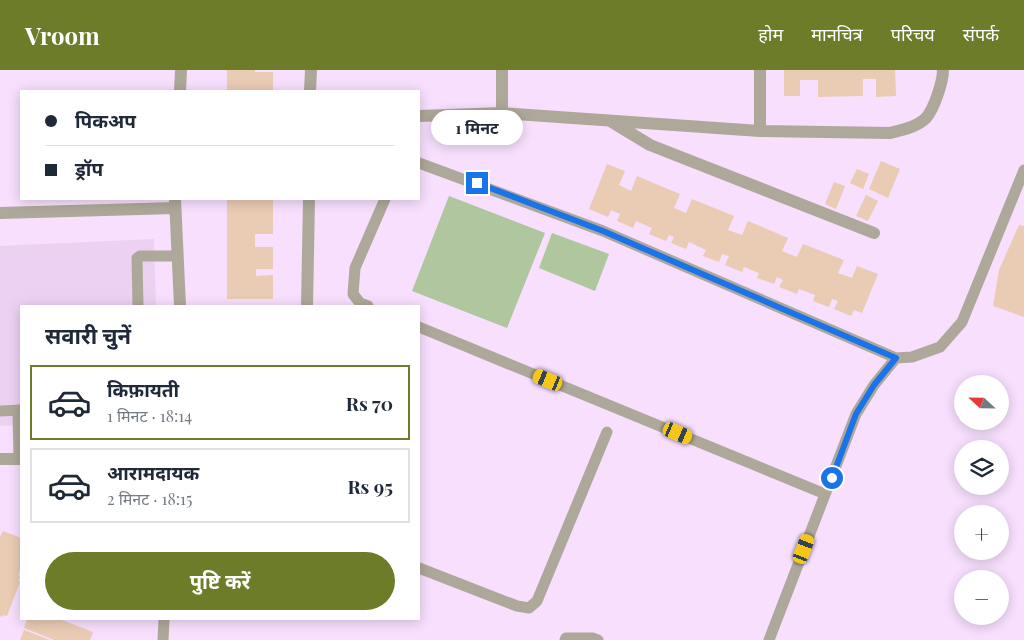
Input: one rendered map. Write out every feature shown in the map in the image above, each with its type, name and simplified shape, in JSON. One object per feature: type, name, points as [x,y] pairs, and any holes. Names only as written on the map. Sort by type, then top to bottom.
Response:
[{"type":"street","points":[[180,90],[181,70]]},
{"type":"street","points":[[310,90],[311,70]]},
{"type":"street","points":[[502,70],[502,113]]},
{"type":"street","points":[[760,70],[760,131]]},
{"type":"street","points":[[420,116],[502,113],[760,131],[890,133],[907,128],[926,117],[935,101],[943,70]]},
{"type":"street","points":[[610,121],[650,145],[874,233]]},
{"type":"street","points":[[307,305],[309,200]]},
{"type":"street","points":[[0,213],[175,203],[180,305]]},
{"type":"street","points":[[0,459],[20,459]]},
{"type":"lane","points":[[420,162],[603,231],[896,358],[912,357],[940,346],[962,322],[1024,170]]},
{"type":"lane","points":[[365,305],[360,303],[353,294],[355,268],[385,200]]},
{"type":"lane","points":[[138,305],[137,258],[140,256],[177,256]]},
{"type":"lane","points":[[420,327],[825,494]]},
{"type":"lane","points":[[769,640],[856,414],[874,385],[896,358]]},
{"type":"lane","points":[[0,411],[20,410],[20,459]]},
{"type":"lane","points":[[420,568],[517,606],[529,608],[537,601],[607,432]]},
{"type":"lane","points":[[164,620],[164,640]]},
{"type":"lane","points":[[565,640],[566,638],[593,638],[598,640]]},
{"type":"shaded area","points":[[154,239],[156,305],[20,305],[20,425],[0,426],[0,246]]},
{"type":"green space","points":[[449,196],[545,233],[507,328],[412,291]]},
{"type":"green space","points":[[552,233],[609,254],[595,291],[539,268]]},
{"type":"building","points":[[227,70],[273,72],[273,90],[227,90]]},
{"type":"building","points":[[784,70],[895,70],[896,96],[876,97],[876,79],[863,79],[863,96],[818,97],[818,80],[800,80],[800,96],[784,96]]},
{"type":"building","points":[[881,161],[900,169],[888,198],[869,189]]},
{"type":"building","points":[[607,164],[625,171],[619,185],[631,191],[637,176],[680,194],[674,208],[686,213],[692,199],[734,216],[728,230],[742,235],[748,221],[788,238],[782,251],[797,257],[803,244],[844,260],[838,273],[852,278],[857,266],[878,274],[862,313],[854,310],[851,316],[834,309],[838,301],[832,299],[829,307],[813,301],[815,295],[799,289],[797,294],[779,287],[783,280],[777,277],[774,284],[757,278],[759,273],[744,267],[742,272],[725,265],[729,256],[722,254],[719,262],[703,256],[706,250],[689,242],[686,249],[671,243],[674,237],[669,235],[666,241],[649,234],[652,228],[636,221],[633,228],[617,221],[620,214],[611,210],[608,217],[589,209]]},
{"type":"building","points":[[857,169],[869,174],[863,189],[850,183]]},
{"type":"building","points":[[834,182],[845,186],[836,209],[825,204]]},
{"type":"building","points":[[866,195],[878,201],[868,221],[856,216]]},
{"type":"building","points":[[227,200],[273,200],[273,234],[255,234],[255,247],[273,247],[273,269],[256,269],[256,276],[273,275],[273,299],[227,299]]},
{"type":"building","points":[[1019,225],[1024,226],[1024,317],[993,306],[999,270]]},
{"type":"building","points":[[3,531],[20,538],[20,570],[18,576],[20,577],[18,581],[20,582],[7,616],[3,615],[2,617],[0,616],[0,537]]},
{"type":"building","points":[[27,620],[62,620],[93,632],[90,640],[54,640],[24,628]]},
{"type":"building","points":[[24,630],[50,640],[20,640]]},
{"type":"route","points":[[477,183],[603,231],[896,358],[874,385],[856,414],[832,478]]}]
